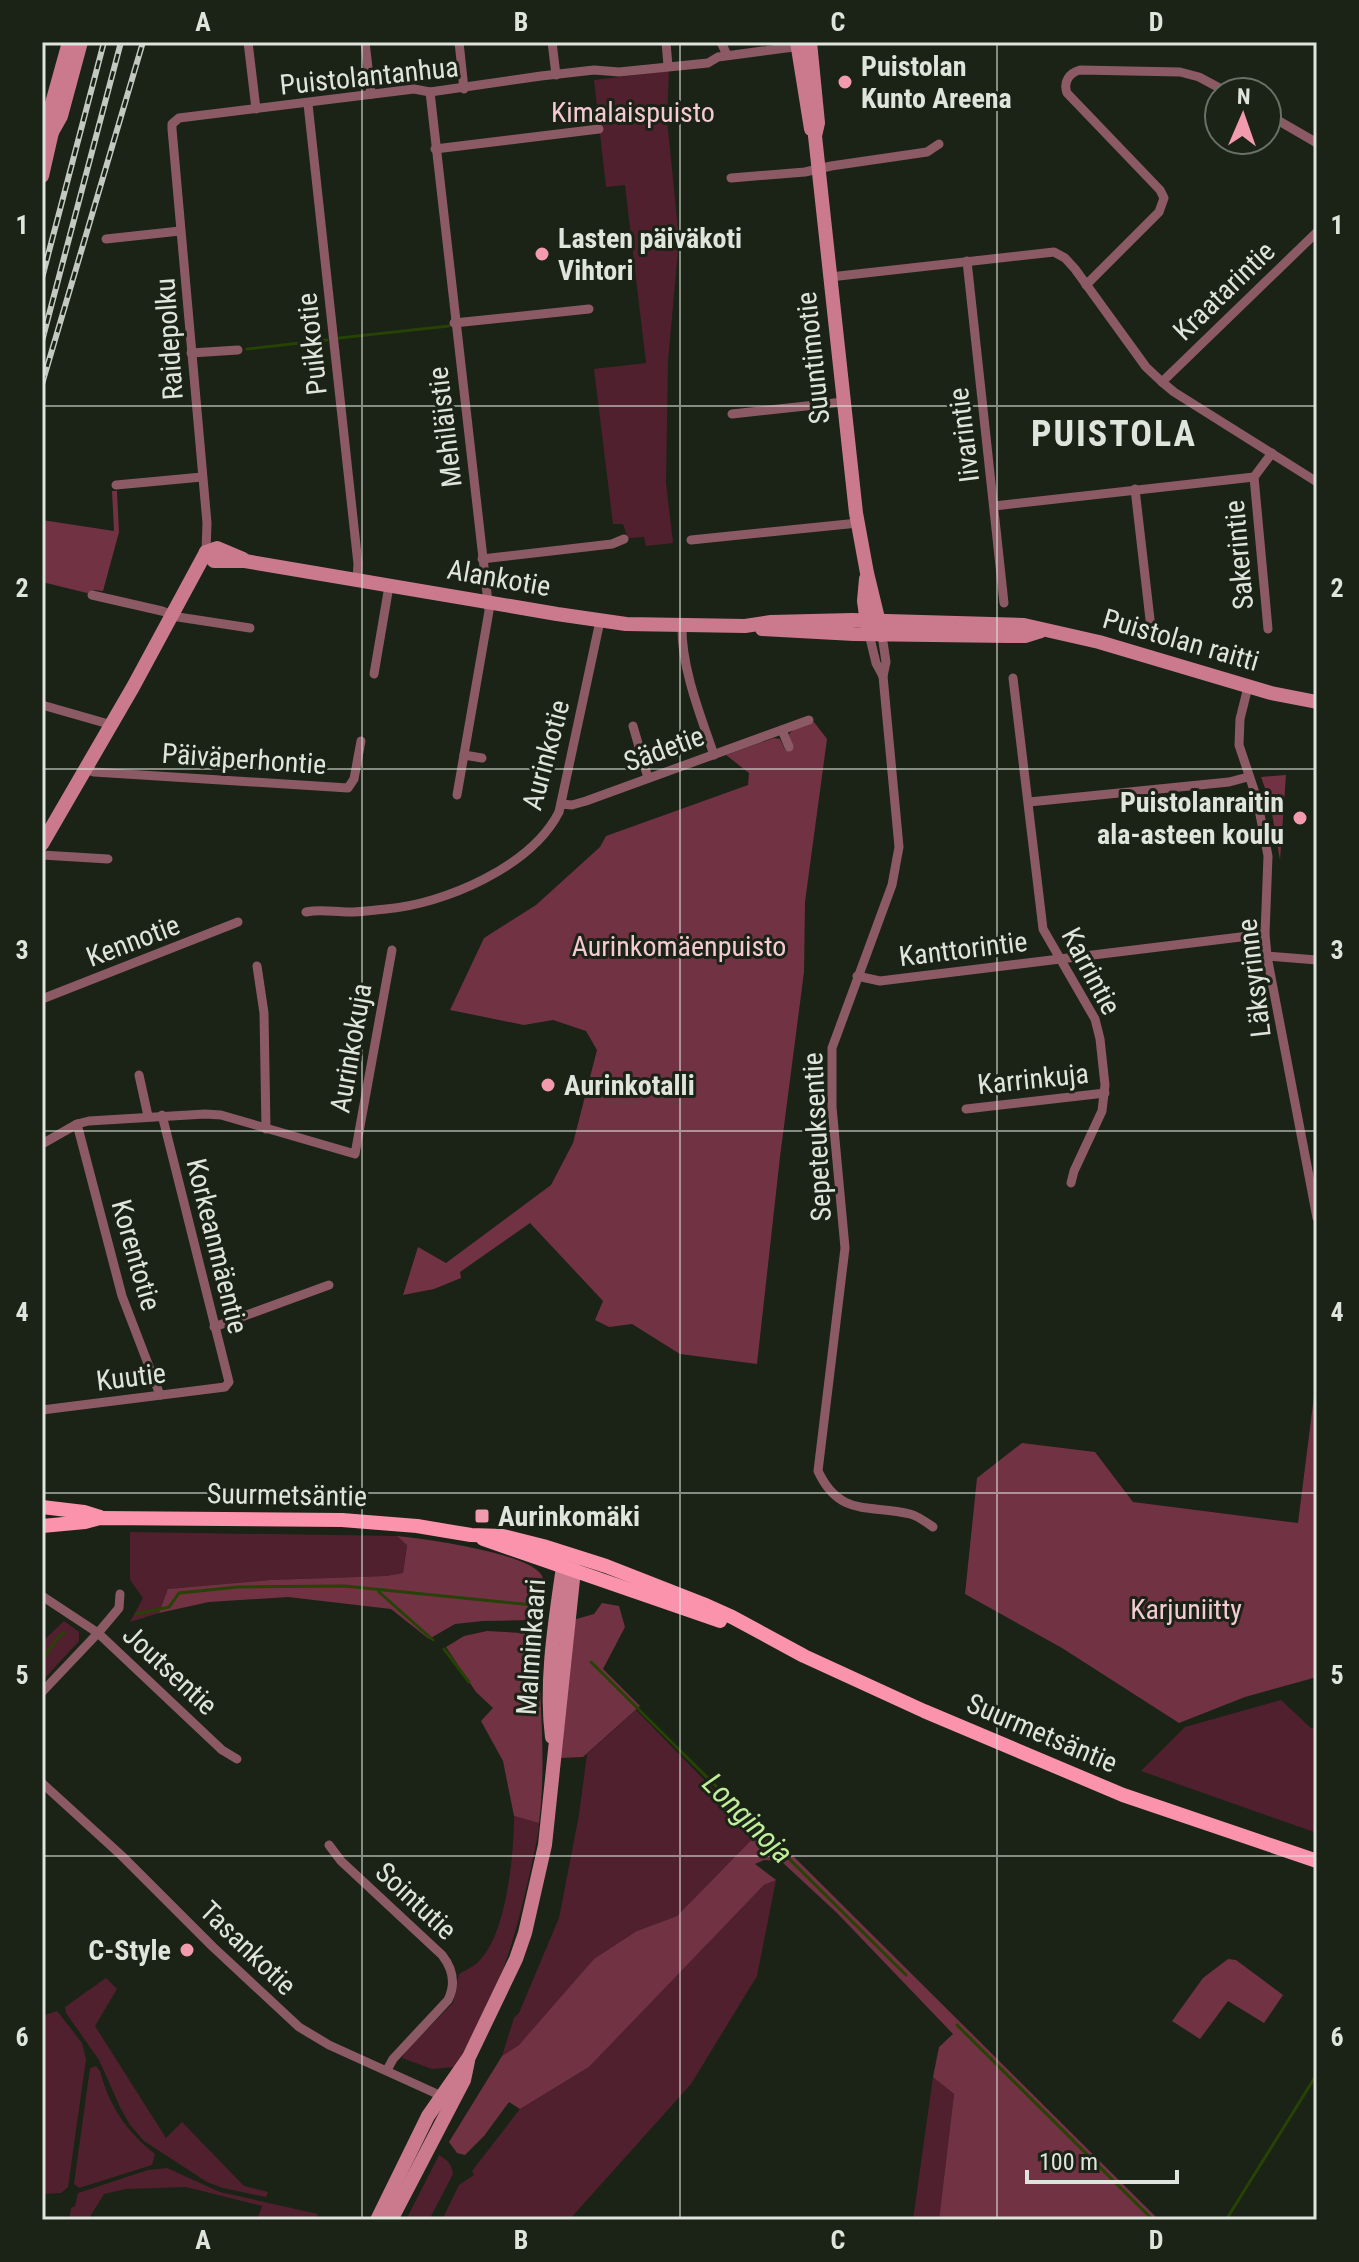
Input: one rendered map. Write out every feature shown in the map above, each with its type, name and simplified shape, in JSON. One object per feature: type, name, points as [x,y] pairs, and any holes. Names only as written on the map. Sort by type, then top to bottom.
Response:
[{"type":"main road","points":[[52,132],[49,114],[69,42]]},
{"type":"main road","points":[[42,176],[52,132],[61,116],[81,42]]},
{"type":"main road","name":"Suuntimotie","points":[[804,44],[818,123],[815,136],[843,402],[867,573],[864,601],[874,628]]},
{"type":"main road","points":[[42,844],[112,725],[206,552]]},
{"type":"main road","name":"Alankotie","points":[[206,552],[214,561],[245,561],[600,621],[745,626],[772,631],[874,628]]},
{"type":"main road","name":"Puistolan raitti","points":[[874,628],[1025,636],[1041,631],[1099,642],[1271,693],[1314,699]]},
{"type":"main road","name":"Suurmetsäntie","points":[[42,1507],[84,1512],[100,1518]]},
{"type":"main road","name":"Suurmetsäntie","points":[[42,1526],[100,1518],[342,1520],[417,1526],[471,1535],[703,1604],[910,1705],[1082,1779],[1168,1812],[1317,1861]]},
{"type":"main road","name":"Malminkaari","points":[[377,2220],[469,2057],[516,1959],[525,1933],[545,1845],[553,1750],[550,1718],[552,1658],[570,1564]]},
{"type":"main road","name":"Malminkaari","points":[[391,2220],[446,2098]]},
{"type":"street","points":[[248,42],[256,109]]},
{"type":"street","points":[[365,42],[371,94]]},
{"type":"street","points":[[459,42],[464,89]]},
{"type":"street","points":[[552,42],[556,75]]},
{"type":"street","points":[[666,42],[668,66]]},
{"type":"street","points":[[721,42],[727,55]]},
{"type":"street","name":"Puistolantanhua","points":[[172,124],[179,118],[308,104],[315,100],[414,89],[430,92],[464,89],[556,75],[708,63],[727,55],[804,44]]},
{"type":"street","points":[[1086,285],[1159,212],[1164,198],[1160,190],[1072,99],[1065,83],[1069,76],[1080,70],[1180,72],[1203,79]]},
{"type":"street","name":"Mehiläistie","points":[[430,92],[489,611],[457,795]]},
{"type":"street","name":"Puikkotie","points":[[308,104],[358,564],[357,580]]},
{"type":"street","points":[[1283,123],[1317,143]]},
{"type":"street","name":"Raidepolku","points":[[172,124],[207,523],[206,552]]},
{"type":"street","points":[[435,149],[599,129]]},
{"type":"street","points":[[731,178],[818,169],[927,152],[939,144]]},
{"type":"street","points":[[106,239],[180,231]]},
{"type":"street","name":"Kraatarintie","points":[[1162,382],[1317,232]]},
{"type":"street","points":[[830,277],[1054,252],[1065,258],[1146,367],[1162,382],[1317,482]]},
{"type":"street","name":"Iivarintie","points":[[967,261],[1004,603]]},
{"type":"street","points":[[454,323],[589,309]]},
{"type":"street","points":[[191,353],[238,350]]},
{"type":"street","points":[[732,414],[843,402]]},
{"type":"street","points":[[994,506],[1254,477],[1272,453]]},
{"type":"street","points":[[116,485],[202,477]]},
{"type":"street","name":"Sakerintie","points":[[1254,477],[1268,629]]},
{"type":"street","points":[[1135,489],[1151,628]]},
{"type":"street","points":[[691,540],[858,523]]},
{"type":"street","points":[[759,533],[760,547]]},
{"type":"street","points":[[482,559],[612,544],[624,539]]},
{"type":"street","points":[[374,674],[389,586]]},
{"type":"street","points":[[92,595],[173,615],[250,628]]},
{"type":"street","name":"Aurinkotie","points":[[306,912],[319,909],[350,912],[390,909],[462,890],[488,877],[553,825],[561,804],[600,621]]},
{"type":"street","points":[[682,626],[682,645],[714,755]]},
{"type":"street","name":"Sepeteuksentie","points":[[874,628],[876,663],[883,676],[899,847],[892,885],[836,1033],[830,1063],[845,1248],[818,1471],[835,1495],[855,1508],[913,1514],[933,1527]]},
{"type":"street","name":"Karrintie","points":[[1013,678],[1043,929],[1098,1027],[1105,1093],[1102,1111],[1071,1183]]},
{"type":"street","name":"Läksyrinne","points":[[1248,687],[1238,731],[1248,777],[1257,799],[1268,856],[1267,956],[1317,1218]]},
{"type":"street","points":[[42,705],[112,725]]},
{"type":"street","name":"Sädetie","points":[[561,804],[572,805],[809,720]]},
{"type":"street","points":[[633,726],[648,778]]},
{"type":"street","points":[[782,730],[789,747]]},
{"type":"street","name":"Päiväperhontie","points":[[86,769],[94,772],[348,788],[354,779],[361,741]]},
{"type":"street","points":[[464,755],[482,758]]},
{"type":"street","points":[[1029,802],[1229,782],[1248,777]]},
{"type":"street","points":[[42,855],[108,859]]},
{"type":"street","name":"Kennotie","points":[[42,999],[238,922]]},
{"type":"street","name":"Kanttorintie","points":[[857,976],[880,981],[1265,934]]},
{"type":"street","name":"Aurinkokuja","points":[[266,1129],[355,1154],[392,950]]},
{"type":"street","points":[[1267,956],[1317,960]]},
{"type":"street","points":[[42,1144],[77,1124],[162,1115],[221,1115],[266,1129],[264,1013],[257,966]]},
{"type":"street","points":[[139,1075],[148,1116]]},
{"type":"street","name":"Karrinkuja","points":[[966,1109],[1105,1093]]},
{"type":"street","name":"Korkeanmäentie","points":[[162,1115],[229,1382],[225,1387]]},
{"type":"street","name":"Korentotie","points":[[77,1124],[122,1296],[160,1395]]},
{"type":"street","points":[[214,1327],[329,1285]]},
{"type":"street","name":"Kuutie","points":[[42,1410],[225,1387]]},
{"type":"street","points":[[42,1596],[98,1633],[119,1608],[120,1594]]},
{"type":"street","name":"Joutsentie","points":[[42,1692],[98,1633],[222,1750],[237,1759]]},
{"type":"street","name":"Tasankotie","points":[[42,1783],[299,2027],[329,2045],[446,2098]]},
{"type":"street","name":"Sointutie","points":[[329,1845],[341,1861],[442,1955],[452,1971],[453,1991],[448,2000],[393,2059],[387,2070]]},
{"type":"green space","name":"Kimalaispuisto","points":[[669,71],[667,119],[679,239],[668,361],[666,483],[673,543],[646,546],[644,537],[628,538],[623,524],[613,524],[594,369],[646,363],[625,185],[606,187],[594,80]]},
{"type":"green space","points":[[112,491],[117,491],[119,532],[103,591],[87,593],[42,582],[42,520],[114,531]]},
{"type":"green space","name":"Aurinkomäenpuisto","points":[[814,722],[827,739],[805,902],[804,972],[757,1364],[680,1354],[632,1324],[609,1327],[595,1320],[603,1301],[530,1223],[460,1272],[461,1278],[434,1289],[403,1295],[418,1247],[446,1263],[551,1185],[573,1143],[597,1050],[586,1031],[553,1020],[524,1025],[450,1010],[484,938],[536,905],[600,847],[606,836],[748,785],[749,773],[726,755],[774,738],[780,739],[785,750],[792,748],[789,734]]},
{"type":"green space","points":[[1286,775],[1280,860],[1270,802],[1261,777]]},
{"type":"green space","name":"Karjuniitty","points":[[1317,1387],[1317,1677],[1245,1697],[1179,1723],[1062,1648],[965,1594],[977,1478],[1022,1443],[1095,1452],[1133,1502],[1298,1523]]},
{"type":"green space","points":[[130,1532],[397,1536],[407,1544],[403,1573],[169,1589],[159,1613],[130,1622],[143,1598],[130,1580]]},
{"type":"green space","points":[[397,1536],[472,1548],[530,1566],[540,1573],[544,1583],[535,1620],[455,1624],[429,1639],[391,1609],[288,1597],[209,1602],[159,1613],[168,1589],[403,1573],[407,1545]]},
{"type":"green space","points":[[602,1603],[619,1606],[625,1627],[603,1669],[640,1706],[583,1757],[560,1758],[573,1620],[594,1614]]},
{"type":"green space","points":[[64,1621],[79,1632],[79,1641],[42,1681],[42,1642]]},
{"type":"green space","points":[[487,1631],[538,1634],[542,1752],[539,1823],[514,1816],[503,1761],[481,1721],[493,1708],[476,1692],[446,1647],[464,1636]]},
{"type":"green space","points":[[1281,1700],[1311,1728],[1317,1729],[1317,1833],[1141,1771],[1185,1727]]},
{"type":"green space","points":[[636,1710],[757,1834],[677,1916],[637,1931],[519,2045],[502,2056],[514,2018],[519,2013],[559,1918],[587,1754]]},
{"type":"green space","points":[[514,1816],[539,1823],[538,1834],[517,1925],[485,2013],[454,2067],[432,2069],[402,2058],[405,2051],[453,2003],[459,1974],[478,1962],[497,1931],[507,1891]]},
{"type":"green space","points":[[764,1827],[1159,2220],[939,2220],[954,2094],[933,2077],[939,2047],[953,2034],[837,1913],[781,1861],[764,1860],[755,1864],[776,1880],[764,1885],[589,2067],[520,2109],[509,2102],[484,2136],[465,2155],[457,2153],[449,2142],[502,2056],[519,2045],[594,1959],[637,1931],[677,1916]]},
{"type":"green space","points":[[776,1880],[757,1976],[691,2084],[569,2220],[442,2220],[459,2185],[474,2175],[472,2171],[520,2109],[589,2067],[764,1885]]},
{"type":"green space","points":[[1228,1959],[1236,1960],[1283,1995],[1264,2023],[1228,2001],[1200,2039],[1172,2021],[1203,1978]]},
{"type":"green space","points":[[106,1978],[117,1989],[95,2026],[166,2138],[182,2122],[244,2186],[268,2192],[266,2197],[207,2182],[144,2141],[130,2125],[99,2060],[65,2007]]},
{"type":"green space","points":[[57,2011],[82,2043],[86,2059],[68,2187],[61,2193],[42,2194],[42,2016]]},
{"type":"green space","points":[[96,2066],[120,2117],[155,2154],[152,2165],[79,2188],[74,2184],[90,2068]]},
{"type":"green space","points":[[933,2077],[954,2094],[939,2220],[913,2220]]},
{"type":"green space","points":[[439,2155],[449,2163],[453,2174],[429,2220],[406,2220]]},
{"type":"green space","points":[[167,2168],[220,2192],[318,2214],[315,2220],[257,2220],[262,2206],[186,2187],[126,2189],[104,2194],[88,2220],[69,2220],[78,2193],[148,2170]]},
{"type":"waterway","points":[[339,338],[449,326]]},
{"type":"waterway","points":[[247,349],[327,340]]},
{"type":"waterway","name":"Longinoja","points":[[136,1614],[169,1607],[179,1593],[238,1587],[344,1586],[533,1605]]},
{"type":"waterway","points":[[379,1592],[433,1640]]},
{"type":"waterway","name":"Longinoja","points":[[42,1660],[64,1633]]},
{"type":"waterway","points":[[444,1649],[469,1682]]},
{"type":"waterway","name":"Longinoja","points":[[591,1662],[906,1975]]},
{"type":"waterway","name":"Longinoja","points":[[957,2025],[1153,2220]]},
{"type":"waterway","points":[[1226,2220],[1317,2074]]},
{"type":"railway","points":[[42,278],[104,42]]},
{"type":"railway","points":[[42,341],[121,42]]},
{"type":"railway","points":[[42,384],[143,42]]},
{"type":"place","name":"Puistolan Kunto Areena","points":[[845,82]]},
{"type":"place","name":"Lasten päiväkoti Vihtori","points":[[542,254]]},
{"type":"place","name":"Puistolanraitin ala-asteen koulu","points":[[1300,818]]},
{"type":"place","name":"Aurinkotalli","points":[[548,1085]]},
{"type":"place","name":"Aurinkomäki","points":[[482,1516]]},
{"type":"place","name":"C-Style","points":[[187,1950]]},
{"type":"district","name":"PUISTOLA","points":[[1114,434]]}]
